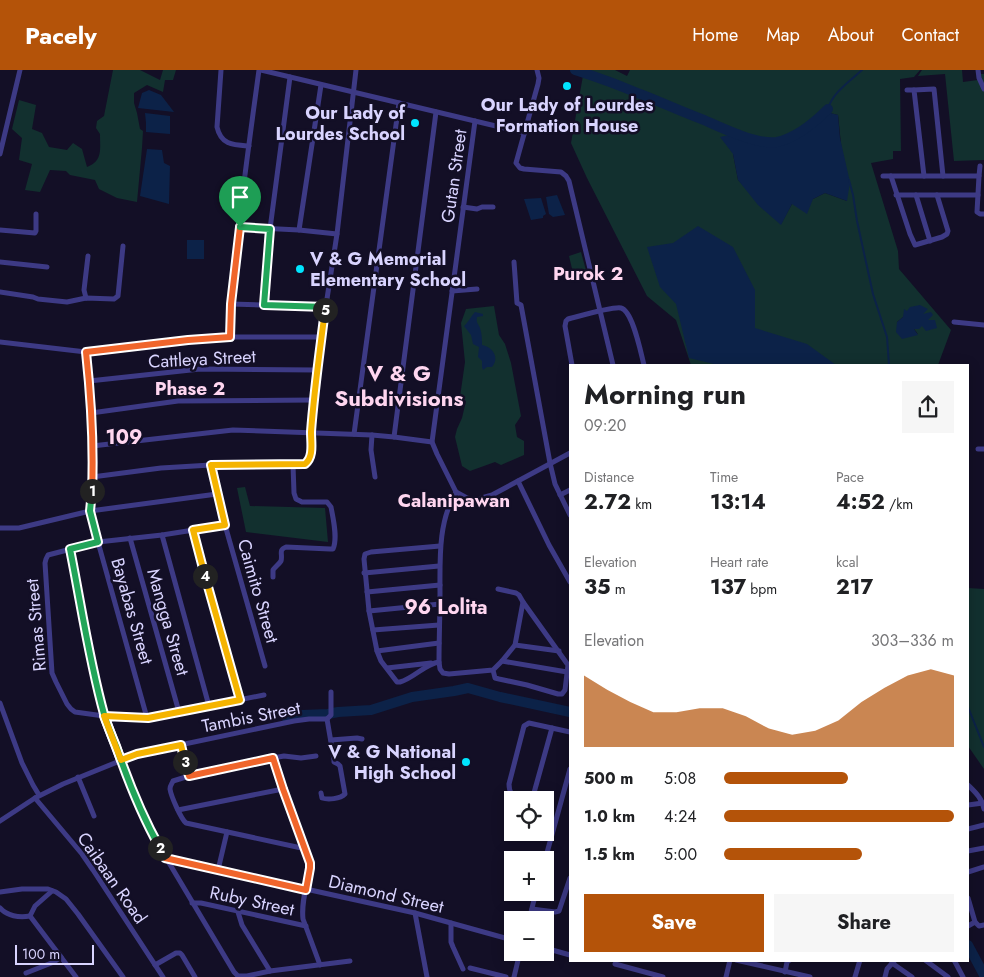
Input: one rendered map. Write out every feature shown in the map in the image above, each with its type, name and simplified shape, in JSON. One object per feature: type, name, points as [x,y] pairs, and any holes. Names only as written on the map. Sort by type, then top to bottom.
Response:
[{"type":"street","points":[[0,154],[20,70]]},
{"type":"street","points":[[221,70],[218,131],[224,141],[230,144],[249,146]]},
{"type":"street","points":[[230,337],[231,304],[249,146],[260,70],[524,133]]},
{"type":"street","points":[[92,477],[161,468],[211,465],[293,465],[305,464],[310,461],[316,370],[345,175],[356,70]]},
{"type":"street","points":[[537,70],[538,84],[517,160],[518,166],[524,169],[561,172],[569,181],[612,364]]},
{"type":"street","points":[[978,70],[984,89]]},
{"type":"street","points":[[264,305],[270,229],[290,77]]},
{"type":"street","points":[[299,230],[320,84]]},
{"type":"street","points":[[906,90],[936,89],[943,176]]},
{"type":"street","points":[[914,90],[924,176]]},
{"type":"street","points":[[354,434],[399,103]]},
{"type":"street","points":[[394,436],[436,112]]},
{"type":"street","name":"Gutan Street","points":[[432,442],[475,121]]},
{"type":"street","points":[[980,166],[977,212],[984,214]]},
{"type":"street","points":[[883,176],[979,176]]},
{"type":"street","points":[[891,176],[914,244],[918,245],[946,235],[948,231],[937,195]]},
{"type":"street","points":[[896,195],[978,195]]},
{"type":"street","points":[[916,195],[930,240]]},
{"type":"street","points":[[463,207],[477,209],[493,207]]},
{"type":"street","points":[[0,230],[35,233],[36,214]]},
{"type":"street","points":[[240,227],[337,234]]},
{"type":"street","points":[[0,292],[67,302],[86,298],[114,299],[118,296],[123,246]]},
{"type":"street","points":[[86,298],[84,290],[88,256]]},
{"type":"street","points":[[0,262],[47,267]]},
{"type":"street","points":[[514,262],[517,302],[521,305],[550,464],[560,495],[569,513]]},
{"type":"street","points":[[452,291],[477,289]]},
{"type":"street","points":[[231,304],[326,307]]},
{"type":"street","points":[[572,364],[565,322],[568,319],[619,308],[625,310],[630,317],[644,364]]},
{"type":"street","points":[[954,322],[984,324]]},
{"type":"street","points":[[0,342],[86,352],[230,337],[321,337]]},
{"type":"street","name":"Bayabas Street","points":[[86,352],[92,446],[90,511],[148,718]]},
{"type":"street","name":"Cattleya Street","points":[[89,382],[200,369],[316,370]]},
{"type":"street","points":[[91,413],[178,402],[314,400]]},
{"type":"street","points":[[92,446],[233,430],[394,436],[432,442],[436,454],[456,492],[477,500],[492,495],[569,454]]},
{"type":"street","points":[[372,435],[371,450],[375,477]]},
{"type":"street","points":[[978,449],[984,449]]},
{"type":"street","name":"Caimito Street","points":[[211,465],[225,525],[265,666]]},
{"type":"street","points":[[273,577],[273,570],[280,562],[282,550],[286,546],[333,549],[335,546],[331,507],[327,502],[302,502],[296,499],[293,465]]},
{"type":"street","points":[[518,481],[569,580]]},
{"type":"street","points":[[560,495],[569,490]]},
{"type":"street","points":[[456,492],[445,519],[440,546],[440,669],[444,673],[449,674],[493,670],[515,645],[522,602]]},
{"type":"street","points":[[0,528],[19,528],[90,511],[217,494]]},
{"type":"street","points":[[225,525],[162,535],[98,542],[70,549],[104,716],[150,830],[192,903],[238,976],[350,960]]},
{"type":"street","points":[[193,530],[240,700]]},
{"type":"street","points":[[162,535],[209,706]]},
{"type":"street","name":"Mangga Street","points":[[130,538],[179,712]]},
{"type":"street","points":[[432,663],[423,670],[397,682],[379,658],[369,611],[364,558],[366,554],[440,546]]},
{"type":"street","name":"Rimas Street","points":[[70,549],[48,556],[46,559],[52,673],[71,709],[75,712],[104,716]]},
{"type":"street","points":[[364,573],[440,566]]},
{"type":"street","points":[[367,592],[440,585]]},
{"type":"street","points":[[493,670],[495,678],[558,694],[562,694],[565,690],[568,665],[559,651],[522,602],[519,595],[498,589]]},
{"type":"street","points":[[369,611],[440,604]]},
{"type":"street","points":[[373,630],[439,625]]},
{"type":"street","points":[[377,650],[439,643]]},
{"type":"street","points":[[515,645],[559,651]]},
{"type":"street","points":[[502,661],[567,672]]},
{"type":"street","points":[[387,668],[439,662]]},
{"type":"street","points":[[321,793],[322,798],[325,799],[341,797],[345,794],[340,766],[334,762],[327,719],[331,714],[331,692]]},
{"type":"street","points":[[104,716],[148,718],[264,695]]},
{"type":"street","name":"Caibaan Road","points":[[0,703],[37,796],[88,862],[163,977]]},
{"type":"street","name":"Tambis Street","points":[[0,821],[37,796],[78,777],[137,754],[294,721],[327,719]]},
{"type":"street","points":[[510,791],[509,784],[526,724],[530,723],[569,732]]},
{"type":"street","points":[[534,791],[552,728]]},
{"type":"street","points":[[331,740],[362,739]]},
{"type":"street","points":[[181,745],[189,776]]},
{"type":"street","points":[[306,849],[186,823],[183,821],[170,789],[171,783],[189,776],[284,756],[301,758],[316,756]]},
{"type":"street","points":[[273,758],[310,863],[302,912],[320,965]]},
{"type":"street","points":[[554,829],[569,773]]},
{"type":"street","points":[[78,777],[94,816]]},
{"type":"street","points":[[969,786],[980,797],[984,806],[969,806]]},
{"type":"street","points":[[178,810],[283,789]]},
{"type":"street","points":[[969,829],[984,825]]},
{"type":"street","points":[[218,870],[227,832]]},
{"type":"street","points":[[969,852],[984,848]]},
{"type":"street","name":"Diamond Street","points":[[165,858],[416,914],[504,938]]},
{"type":"street","points":[[969,872],[984,867]]},
{"type":"street","points":[[534,901],[532,909],[559,911],[569,881]]},
{"type":"street","points":[[0,892],[48,889],[66,899],[123,977]]},
{"type":"street","points":[[0,908],[4,912],[17,917],[30,916],[35,906],[52,891]]},
{"type":"street","points":[[969,901],[975,922],[979,926],[984,925]]},
{"type":"street","name":"Ruby Street","points":[[192,903],[201,903],[306,926]]},
{"type":"street","points":[[238,912],[242,925],[270,971]]},
{"type":"street","points":[[416,914],[427,977]]},
{"type":"street","points":[[30,916],[76,977]]},
{"type":"street","points":[[969,925],[975,922]]},
{"type":"street","points":[[451,923],[451,942],[463,969]]},
{"type":"street","points":[[554,951],[569,955]]},
{"type":"street","points":[[155,965],[180,953],[194,977]]},
{"type":"street","points":[[26,973],[54,962],[61,957]]},
{"type":"street","points":[[514,977],[518,961]]},
{"type":"street","points":[[726,977],[730,962]]},
{"type":"street","points":[[744,962],[810,977]]},
{"type":"street","points":[[785,972],[787,962]]},
{"type":"street","points":[[855,977],[859,962]]},
{"type":"street","points":[[885,977],[887,969],[892,962]]},
{"type":"street","points":[[894,962],[912,977]]},
{"type":"street","points":[[928,962],[948,977]]},
{"type":"street","points":[[955,962],[963,977]]},
{"type":"street","points":[[614,964],[663,977]]},
{"type":"street","points":[[470,968],[488,975],[506,977]]},
{"type":"green space","points":[[113,70],[140,70],[160,80],[163,70],[176,70],[173,80],[165,80],[163,92],[147,85],[134,93],[134,103],[140,129],[143,131],[137,202],[117,198],[99,189],[95,180],[70,175],[66,171],[50,170],[40,192],[25,190],[32,164],[19,160],[22,138],[12,129],[19,100],[36,105],[32,129],[42,133],[49,147],[67,150],[73,143],[82,149],[87,167],[96,161],[100,154],[100,134],[96,128],[97,121],[104,116]]},
{"type":"green space","points":[[584,70],[615,70],[627,76],[630,70],[920,70],[914,77],[900,79],[901,151],[893,151],[893,159],[871,163],[898,251],[899,269],[951,330],[938,364],[691,364],[676,320],[647,296],[571,143]],"holes":[[[830,113],[838,115],[847,201],[825,193],[813,199],[792,204],[781,224],[738,180],[733,154],[738,133],[777,145],[803,135]],[[907,311],[922,314],[928,320],[914,329],[918,334],[897,322]]]},
{"type":"green space","points":[[922,70],[962,70],[963,82],[978,80],[978,74],[984,74],[984,160],[954,161],[945,74],[918,76]]},
{"type":"green space","points":[[581,252],[587,274],[574,277],[569,256]]},
{"type":"green space","points":[[494,306],[499,335],[505,344],[511,363],[521,416],[515,425],[517,437],[524,441],[524,455],[501,465],[495,462],[470,471],[462,466],[455,437],[466,401],[460,397],[465,362],[461,323],[466,309]]},
{"type":"green space","points":[[245,487],[250,506],[325,508],[328,542],[246,532],[237,488]]},
{"type":"green space","points":[[969,588],[984,589],[984,769],[969,747]]},
{"type":"water","points":[[149,90],[161,95],[174,112],[138,108],[142,93]]},
{"type":"water","points":[[145,113],[170,116],[170,134],[146,132]]},
{"type":"water","points":[[830,113],[838,115],[840,138],[850,182],[847,201],[825,193],[813,199],[807,214],[792,204],[781,225],[758,205],[738,180],[733,154],[720,137],[738,133],[777,145],[803,135]]},
{"type":"water","points":[[147,149],[162,150],[164,163],[170,166],[169,204],[140,196]]},
{"type":"water","points":[[557,195],[565,215],[553,217],[549,214],[546,197]]},
{"type":"water","points":[[541,198],[546,214],[543,218],[531,220],[524,199]]},
{"type":"water","points":[[698,226],[733,247],[755,290],[755,328],[807,344],[835,364],[714,364],[689,358],[676,304],[660,287],[647,247],[673,243]]},
{"type":"water","points":[[187,240],[204,240],[204,259],[187,259]]},
{"type":"water","points":[[920,305],[928,309],[923,314],[931,312],[933,315],[928,320],[935,320],[937,328],[926,331],[922,326],[919,329],[914,329],[918,335],[902,339],[896,332],[897,322],[903,317],[904,309],[907,311],[910,307]]},
{"type":"water","points":[[475,312],[483,314],[483,316],[477,317],[482,345],[492,350],[495,357],[492,367],[487,367],[483,370],[482,361],[478,357],[479,347],[473,344],[471,335],[464,326]]},
{"type":"waterway","points":[[575,70],[624,87],[740,135],[760,141],[777,142],[791,137],[811,124],[828,109]]},
{"type":"waterway","points":[[831,115],[828,109],[833,98],[862,70]]},
{"type":"waterway","points":[[849,180],[873,294],[887,337],[889,364]]},
{"type":"waterway","points":[[286,717],[371,710],[412,697],[468,688],[569,712]]},
{"type":"waterway","points":[[969,710],[984,747]]},
{"type":"waterway","points":[[969,947],[984,975]]},
{"type":"place","name":"Our Lady of Lourdes Formation House","points":[[567,86]]},
{"type":"place","name":"Our Lady of Lourdes School","points":[[415,123]]},
{"type":"place","name":"V & G Memorial Elementary School","points":[[300,269]]},
{"type":"place","name":"V & G National High School","points":[[466,762]]},
{"type":"district","name":"Purok 2","points":[[588,273]]},
{"type":"district","name":"V & G Subdivisions","points":[[399,386]]},
{"type":"district","name":"Phase 2","points":[[190,388]]},
{"type":"district","name":"109","points":[[124,437]]},
{"type":"district","name":"Calanipawan","points":[[454,500]]},
{"type":"district","name":"96 Lolita","points":[[446,607]]},
{"type":"route","points":[[240,227],[231,304],[230,337],[86,352],[92,446],[90,511],[98,542],[70,549],[104,716],[121,760],[150,830],[165,858],[306,890],[310,863],[273,758],[189,776],[181,745],[137,754],[121,760],[116,747],[104,716],[148,718],[240,700],[193,530],[225,525],[211,465],[305,464],[310,461],[316,370],[326,307],[264,305],[270,229],[240,227]]}]
